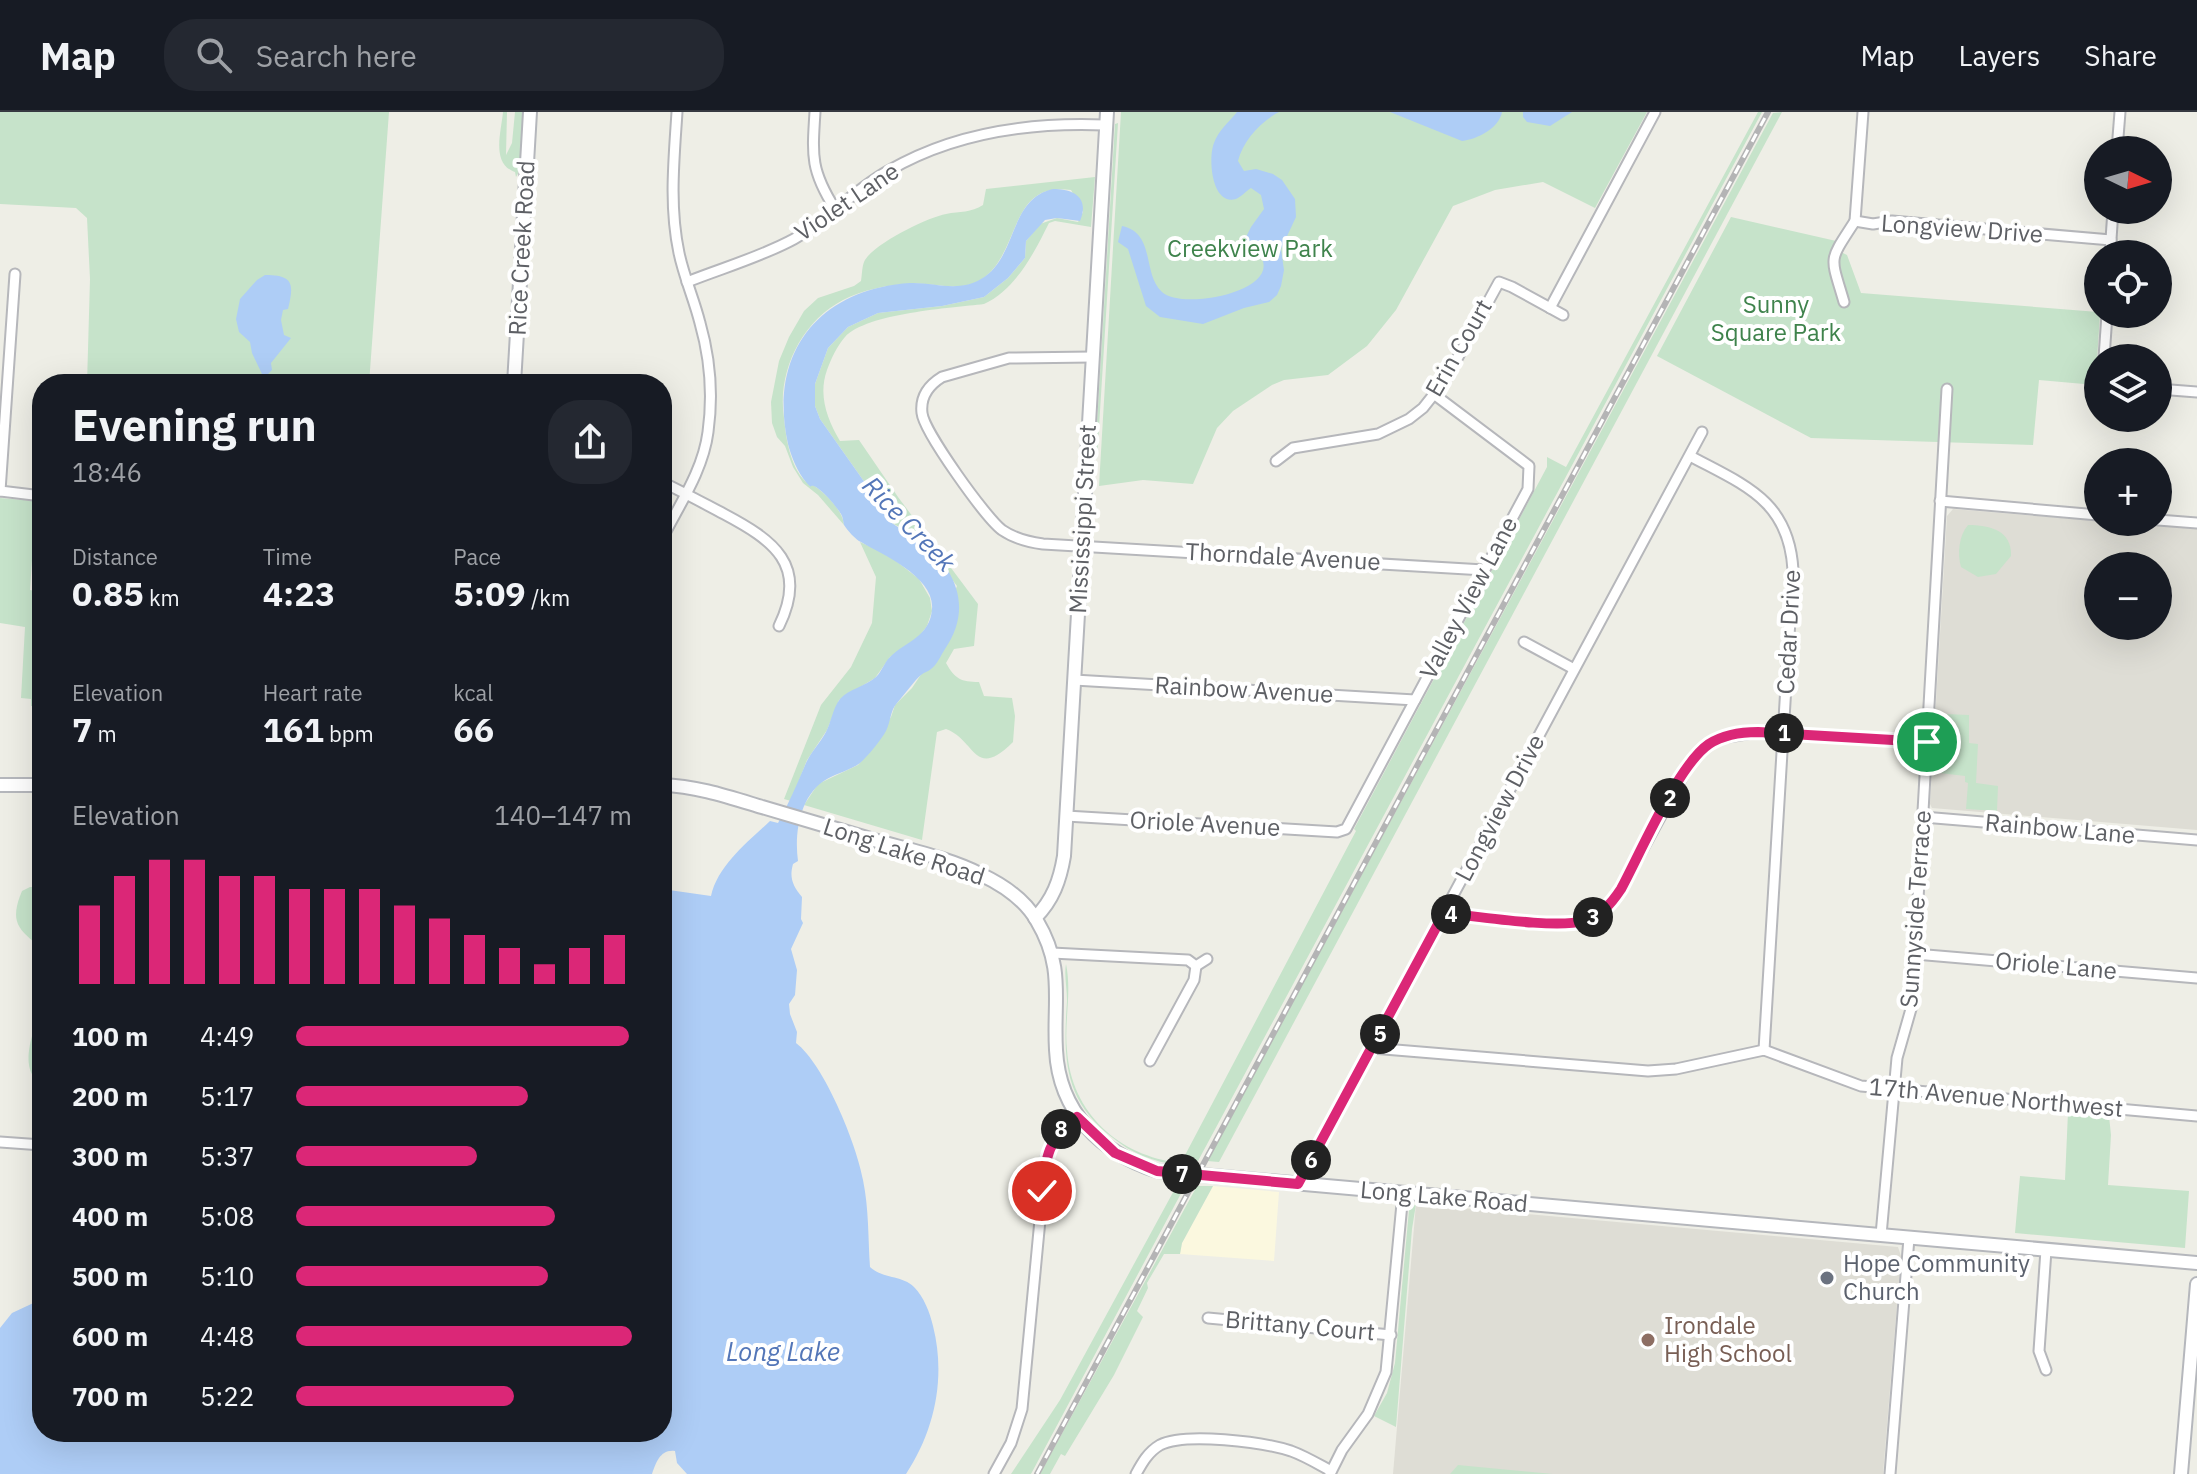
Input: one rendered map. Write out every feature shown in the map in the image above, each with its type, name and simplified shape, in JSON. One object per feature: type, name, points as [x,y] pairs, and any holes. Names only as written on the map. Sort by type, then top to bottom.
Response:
[{"type":"street","name":"Rice Creek Road","points":[[515,374],[530,112]]},
{"type":"street","points":[[672,519],[697,473],[708,433],[710,377],[700,322],[674,228],[677,112]]},
{"type":"street","points":[[815,112],[812,147],[815,174],[835,209]]},
{"type":"street","points":[[1550,308],[1655,112]]},
{"type":"street","points":[[1855,221],[1863,112]]},
{"type":"street","points":[[2118,136],[2120,112]]},
{"type":"street","name":"Violet Lane","points":[[687,282],[791,240],[887,171],[962,141],[1016,127],[1106,119]]},
{"type":"street","name":"Mississippi Street","points":[[1035,918],[1051,900],[1064,856],[1106,119]]},
{"type":"street","name":"Longview Drive","points":[[1844,302],[1832,261],[1833,253],[1855,221],[1873,224],[1892,221],[2111,240]]},
{"type":"street","points":[[2111,240],[2112,224]]},
{"type":"street","points":[[15,274],[0,491],[32,495]]},
{"type":"street","name":"Erin Court","points":[[1276,461],[1293,448],[1362,437],[1394,427],[1416,413],[1435,395],[1499,282],[1563,315]]},
{"type":"street","name":"Thorndale Avenue","points":[[1092,357],[1022,356],[948,374],[933,382],[926,391],[922,404],[923,421],[928,430],[993,522],[1016,538],[1029,542],[1484,570]]},
{"type":"street","name":"Sunnyside Terrace","points":[[1881,1235],[1897,1058],[1911,1009],[1947,389]]},
{"type":"street","points":[[2172,390],[2197,392]]},
{"type":"street","name":"Valley View Lane","points":[[1343,831],[1528,489],[1529,466],[1435,395]]},
{"type":"street","name":"Longview Drive","points":[[1298,1184],[1702,432]]},
{"type":"street","name":"Cedar Drive","points":[[1690,456],[1759,495],[1771,506],[1788,535],[1793,570],[1764,1050]]},
{"type":"street","points":[[672,487],[753,529],[778,550],[785,563],[790,585],[786,612],[779,626]]},
{"type":"street","points":[[1940,501],[2084,514]]},
{"type":"street","points":[[2172,521],[2197,523]]},
{"type":"street","points":[[1524,642],[1574,669]]},
{"type":"street","name":"Rainbow Avenue","points":[[1074,680],[1415,700]]},
{"type":"street","points":[[1444,913],[1570,924],[1593,917],[1611,903],[1621,889],[1681,776],[1709,744],[1735,734],[1783,733],[1927,742]]},
{"type":"street","points":[[0,785],[32,785]]},
{"type":"street","name":"Long Lake Road","points":[[672,786],[704,790],[978,872],[1015,896],[1035,918],[1052,953],[1058,989],[1055,1035],[1058,1068],[1061,1084],[1077,1117],[1115,1153],[1157,1171],[2197,1263]]},
{"type":"street","name":"Oriole Avenue","points":[[1066,816],[1343,831]]},
{"type":"street","name":"Rainbow Lane","points":[[1923,817],[2197,840]]},
{"type":"street","points":[[1052,953],[1188,960],[1196,966]]},
{"type":"street","name":"Oriole Lane","points":[[1915,954],[2197,978]]},
{"type":"street","points":[[1150,1061],[1194,980],[1196,966],[1207,959]]},
{"type":"street","points":[[1372,1048],[1648,1071],[1676,1069],[1764,1050]]},
{"type":"street","name":"17th Avenue Northwest","points":[[1764,1050],[1846,1082],[1894,1091],[2197,1116]]},
{"type":"street","points":[[994,1474],[1011,1443],[1022,1409],[1046,1157],[1056,1134],[1077,1117]]},
{"type":"street","points":[[0,1142],[32,1144]]},
{"type":"street","points":[[1136,1474],[1152,1450],[1171,1441],[1190,1438],[1277,1447],[1295,1452],[1330,1472],[1380,1391],[1386,1372],[1403,1193]]},
{"type":"street","points":[[1890,1474],[1909,1238]]},
{"type":"street","points":[[2046,1250],[2039,1351],[2046,1370]]},
{"type":"street","points":[[2181,1474],[2197,1284]]},
{"type":"street","name":"Brittany Court","points":[[1208,1318],[1391,1335]]},
{"type":"shaded area","points":[[1953,509],[2084,520],[2084,536],[2172,536],[2172,527],[2197,529],[2197,830],[1932,808],[1947,516]]},
{"type":"shaded area","points":[[1213,1186],[1279,1192],[1274,1261],[1180,1254],[1182,1243]]},
{"type":"shaded area","name":"Irondale High School","points":[[1416,1204],[1898,1247],[1901,1256],[1883,1474],[1393,1474]]},
{"type":"green space","points":[[0,112],[389,112],[370,374],[87,374],[90,279],[87,218],[76,208],[0,204]]},
{"type":"green space","points":[[503,112],[507,112],[506,155],[512,143],[515,112],[523,112],[520,170],[516,177],[500,155]]},
{"type":"green space","name":"Creekview Park","points":[[1121,112],[1647,112],[1595,208],[1543,182],[1495,190],[1453,206],[1396,310],[1367,346],[1328,375],[1284,380],[1233,411],[1217,428],[1193,484],[1143,480],[1099,486]]},
{"type":"green space","points":[[1758,112],[1762,112],[1198,1161],[1183,1159],[1547,467],[1547,457],[1566,467]]},
{"type":"green space","points":[[1782,112],[1219,1162],[1207,1161],[1773,113]]},
{"type":"green space","points":[[1118,123],[1097,459],[1115,124]]},
{"type":"green space","points":[[1095,177],[1091,227],[1055,221],[1049,223],[1015,280],[984,304],[910,313],[871,322],[856,329],[839,344],[824,379],[825,407],[840,441],[859,440],[978,604],[974,646],[954,649],[946,663],[959,678],[979,682],[984,696],[1012,698],[1015,716],[1013,742],[1000,753],[983,758],[956,734],[946,729],[937,732],[922,840],[804,805],[818,784],[858,765],[864,758],[891,717],[895,705],[922,673],[957,586],[921,539],[892,523],[882,500],[863,480],[820,419],[815,406],[815,384],[828,348],[848,327],[878,313],[942,306],[984,297],[1008,278],[1025,258],[1026,241],[1040,224],[1057,218],[1078,222],[1083,212],[1071,190],[1051,190],[1037,196],[1026,206],[997,265],[985,277],[967,285],[908,284],[866,291],[828,310],[804,335],[795,350],[784,383],[788,443],[800,475],[834,504],[844,525],[803,483],[772,423],[771,402],[779,361],[789,337],[804,311],[818,298],[861,281],[863,264],[869,255],[914,226],[938,216],[979,208],[983,205],[986,189]]},
{"type":"green space","name":"Sunny Square Park","points":[[1731,217],[1845,243],[1841,252],[1847,255],[1861,293],[2084,311],[2084,328],[2099,328],[2098,344],[2084,344],[2084,384],[2039,380],[2033,445],[1811,438],[1657,356]]},
{"type":"green space","points":[[0,498],[32,501],[32,706],[31,699],[21,698],[25,627],[0,623]]},
{"type":"green space","points":[[1968,525],[1991,528],[2008,540],[2011,556],[1996,574],[1978,577],[1961,567],[1960,545]]},
{"type":"green space","points":[[860,542],[887,554],[919,579],[930,598],[932,611],[927,626],[917,639],[890,657],[875,678],[839,700],[827,730],[807,760],[791,801],[784,799],[821,705],[851,667],[872,623],[876,577]]},
{"type":"green space","points":[[1945,714],[1969,715],[1969,743],[1978,744],[1976,783],[1998,786],[1997,811],[1966,809],[1968,783],[1965,776],[1940,773]]},
{"type":"green space","points":[[32,887],[32,940],[16,918],[22,891]]},
{"type":"green space","points":[[1066,964],[1068,986],[1067,1013]]},
{"type":"green space","points":[[1066,1033],[1071,1073],[1088,1112],[1118,1141],[1179,1165],[1143,1156],[1120,1143],[1097,1124],[1085,1109],[1070,1078]]},
{"type":"green space","points":[[32,1036],[32,1073],[28,1057]]},
{"type":"green space","points":[[2068,1112],[2109,1116],[2108,1185],[2189,1191],[2185,1248],[2015,1233],[2020,1176],[2065,1180]]},
{"type":"green space","points":[[1177,1185],[1185,1186],[1031,1474],[1011,1474],[1060,1400]]},
{"type":"green space","points":[[1197,1186],[1213,1186],[1182,1243],[1180,1254],[1164,1254],[1147,1283],[1148,1288],[1137,1311],[1143,1317],[1114,1375],[1065,1456],[1061,1454],[1050,1474],[1040,1474]]},
{"type":"green space","points":[[1416,1204],[1396,1427],[1374,1416],[1387,1393],[1395,1363],[1409,1210]]},
{"type":"green space","points":[[1458,1465],[1553,1474],[1450,1474]]},
{"type":"water","points":[[1237,112],[1279,112],[1253,133],[1238,161],[1244,171],[1256,169],[1282,180],[1295,199],[1296,217],[1281,249],[1284,270],[1281,286],[1269,302],[1203,324],[1160,317],[1146,306],[1128,249],[1118,242],[1122,226],[1140,237],[1156,284],[1162,292],[1173,297],[1207,298],[1226,294],[1244,288],[1257,279],[1263,269],[1261,257],[1247,245],[1246,237],[1264,209],[1261,195],[1251,188],[1236,199],[1228,199],[1221,195],[1213,179],[1211,159],[1214,143]]},
{"type":"water","points":[[1390,112],[1502,112],[1497,123],[1487,132],[1462,141]]},
{"type":"water","points":[[1523,112],[1572,112],[1550,126],[1527,122]]},
{"type":"water","name":"Long Lake","points":[[1053,189],[1078,196],[1083,206],[1080,221],[1045,220],[1026,241],[1025,258],[1008,278],[984,297],[942,306],[878,313],[848,327],[828,348],[815,384],[815,406],[820,419],[863,480],[883,500],[892,523],[918,537],[942,562],[956,588],[959,603],[954,633],[945,649],[935,665],[919,677],[895,706],[878,743],[860,763],[827,779],[811,794],[798,827],[798,861],[793,864],[791,874],[802,897],[803,923],[791,949],[797,970],[795,995],[789,1004],[797,1032],[796,1043],[807,1053],[828,1086],[860,1165],[865,1191],[870,1267],[881,1274],[904,1280],[918,1291],[930,1316],[937,1345],[938,1384],[931,1421],[906,1474],[687,1474],[677,1463],[675,1451],[670,1451],[659,1458],[652,1474],[0,1474],[0,1328],[12,1313],[32,1304],[32,1442],[672,1442],[672,890],[711,896],[720,874],[735,855],[770,821],[778,823],[840,699],[876,677],[890,657],[922,632],[932,609],[931,597],[917,577],[854,537],[833,503],[803,478],[788,444],[784,411],[786,382],[794,355],[807,332],[826,313],[849,298],[878,288],[910,283],[955,286],[981,279],[993,270],[1002,257],[1020,216],[1039,195]]},
{"type":"water","points":[[265,275],[282,277],[291,287],[288,309],[283,310],[281,320],[284,335],[291,338],[271,363],[272,370],[268,374],[262,374],[250,342],[239,332],[236,319],[240,299]]},
{"type":"railway","points":[[1037,1474],[1768,112]]},
{"type":"place","name":"Hope Community Church","points":[[1827,1278]]},
{"type":"place","name":"Irondale High School","points":[[1648,1340]]},
{"type":"route","points":[[1042,1191],[1050,1145],[1056,1134],[1077,1117],[1106,1147],[1157,1171],[1298,1184],[1444,913],[1570,924],[1593,917],[1611,903],[1621,889],[1690,763],[1709,744],[1722,738],[1758,732],[1927,742]]},
{"type":"water label","name":"Rice Creek","points":[[909,524]]}]
